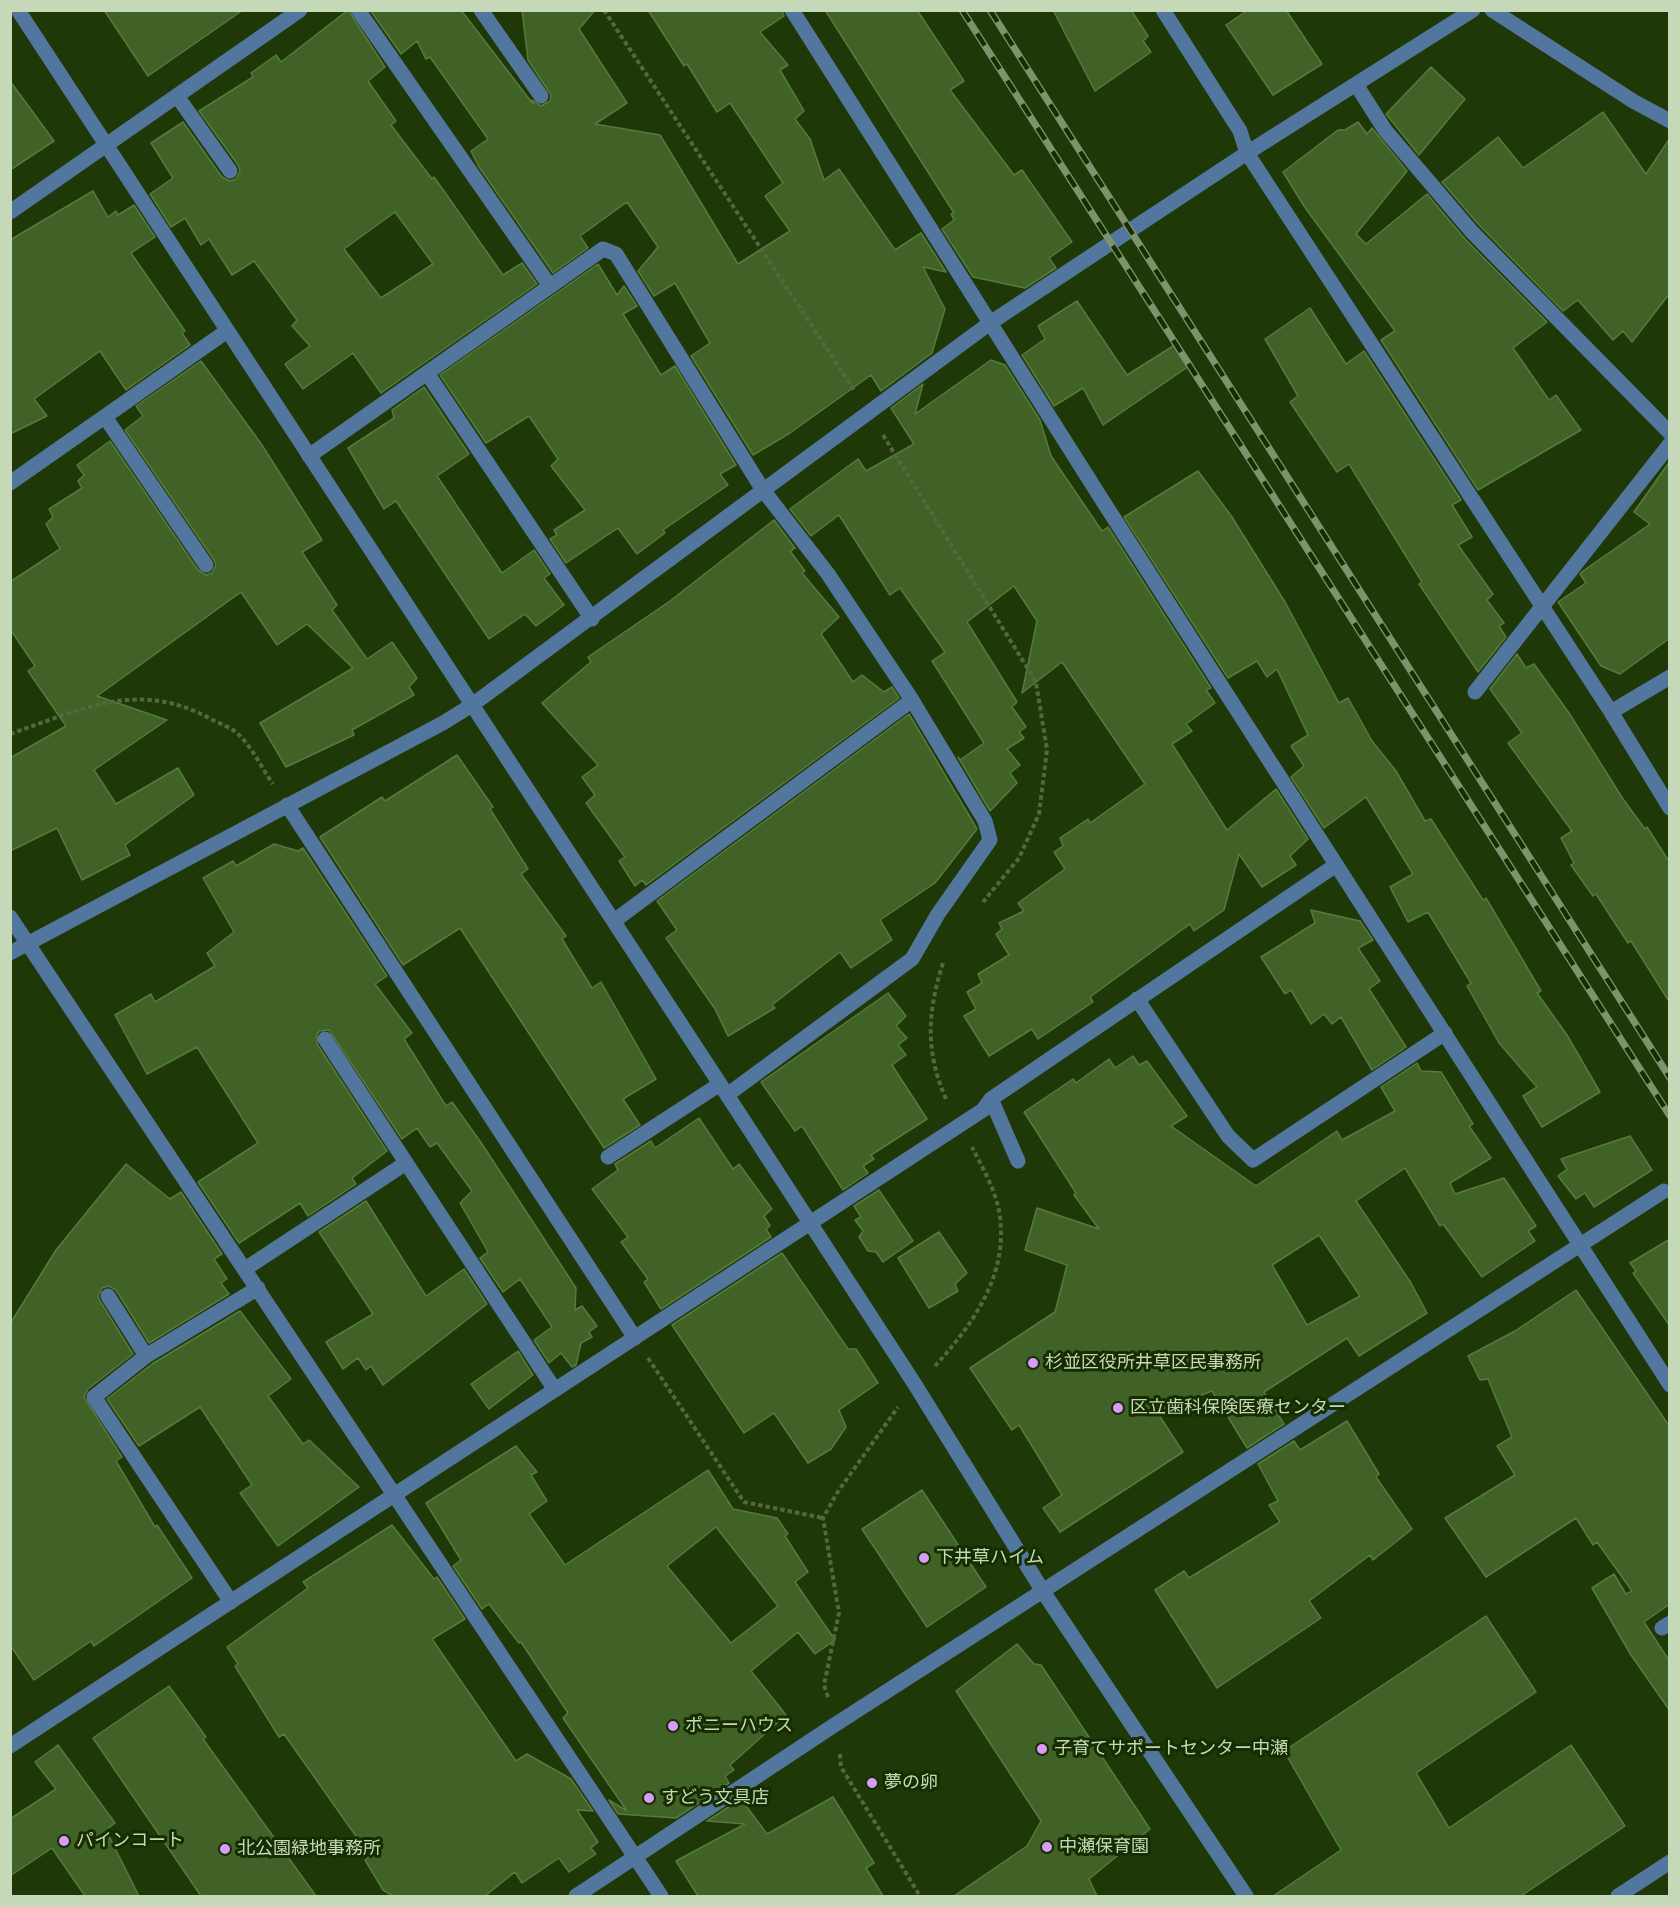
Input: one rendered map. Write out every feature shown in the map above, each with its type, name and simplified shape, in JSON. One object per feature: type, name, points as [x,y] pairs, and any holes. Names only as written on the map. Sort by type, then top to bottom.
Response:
[{"type":"street","points":[[18,10],[812,1224],[1044,1593],[1246,1896]]},
{"type":"street","points":[[10,212],[300,10]]},
{"type":"street","points":[[358,10],[550,286]]},
{"type":"street","points":[[481,10],[541,96]]},
{"type":"street","points":[[792,10],[1670,1385]]},
{"type":"street","points":[[1163,10],[1240,131],[1247,153],[1611,712],[1670,808]]},
{"type":"street","points":[[10,953],[443,723],[472,705],[592,619],[990,322],[1247,153],[1357,86],[1473,10]]},
{"type":"street","points":[[1492,10],[1633,101],[1670,122]]},
{"type":"street","points":[[1357,86],[1385,130],[1472,232],[1670,433]]},
{"type":"street","points":[[177,96],[230,171]]},
{"type":"street","points":[[309,456],[603,249],[616,254],[763,490],[828,574],[912,700],[985,821],[990,840],[938,914],[912,959],[724,1089],[608,1157]]},
{"type":"street","points":[[10,483],[227,331]]},
{"type":"street","points":[[426,373],[592,619]]},
{"type":"street","points":[[105,417],[206,566]]},
{"type":"street","points":[[1475,692],[1670,444]]},
{"type":"street","points":[[1611,712],[1670,677]]},
{"type":"street","points":[[614,921],[912,700]]},
{"type":"street","points":[[287,805],[635,1338]]},
{"type":"street","points":[[10,1746],[812,1224],[983,1110],[991,1099],[1336,865]]},
{"type":"street","points":[[10,917],[661,1896]]},
{"type":"street","points":[[1137,999],[1228,1136],[1253,1160],[1445,1033]]},
{"type":"street","points":[[325,1039],[555,1390]]},
{"type":"street","points":[[991,1099],[1018,1161]]},
{"type":"street","points":[[245,1269],[406,1163]]},
{"type":"street","points":[[576,1896],[846,1718],[1044,1593],[1664,1191]]},
{"type":"street","points":[[231,1602],[94,1397],[146,1356],[258,1288]]},
{"type":"street","points":[[108,1296],[146,1356]]},
{"type":"street","points":[[1618,1896],[1670,1862]]},
{"type":"path","points":[[10,734],[79,710],[126,698],[153,699],[194,710],[239,735],[287,805]]},
{"type":"path","points":[[635,1338],[744,1502],[824,1518]]},
{"type":"building","points":[[104,10],[243,10],[148,76]]},
{"type":"building","points":[[348,10],[385,67],[368,81],[396,121],[391,125],[432,179],[434,177],[503,275],[522,263],[537,284],[381,393],[353,353],[303,389],[285,364],[310,346],[292,326],[297,320],[254,261],[232,275],[209,239],[201,245],[185,218],[171,227],[150,194],[173,178],[151,143],[183,122],[222,177],[230,181],[236,179],[240,171],[238,165],[199,111],[253,77],[251,73],[276,55],[281,62]],"holes":[[[395,212],[433,264],[381,298],[344,249]]]},
{"type":"building","points":[[370,10],[461,10],[533,104],[532,100],[541,106],[550,101],[551,95],[528,60],[522,10],[595,10],[579,29],[627,103],[595,124],[660,135],[738,264],[790,231],[765,196],[783,183],[730,103],[717,112],[687,64],[684,66],[648,10],[782,10],[784,16],[760,32],[788,65],[780,70],[804,111],[795,119],[810,139],[824,180],[839,169],[895,250],[921,233],[946,272],[923,267],[945,309],[932,353],[881,391],[871,375],[790,433],[753,455],[691,356],[710,343],[675,283],[654,296],[638,271],[658,247],[627,202],[580,236],[588,248],[553,273],[479,167],[471,151],[488,139],[430,57],[426,59],[417,41],[401,54]]},
{"type":"building","points":[[825,10],[917,10],[964,81],[950,90],[1014,175],[1022,170],[1072,242],[1049,258],[1056,268],[1025,288],[973,277],[942,229],[954,220],[951,214],[954,213]]},
{"type":"building","points":[[1053,10],[1131,10],[1148,36],[1143,41],[1151,52],[1095,91]]},
{"type":"building","points":[[1248,10],[1286,10],[1322,64],[1273,95],[1226,25]]},
{"type":"building","points":[[1431,67],[1465,99],[1419,155],[1386,114]]},
{"type":"building","points":[[10,81],[54,141],[10,170]]},
{"type":"building","points":[[1603,112],[1646,174],[1670,138],[1670,293],[1632,342],[1623,331],[1613,340],[1578,300],[1563,311],[1479,225],[1442,182],[1498,137],[1523,168]]},
{"type":"building","points":[[1358,122],[1367,134],[1372,128],[1407,171],[1356,234],[1366,244],[1427,194],[1465,239],[1547,322],[1513,348],[1549,400],[1556,395],[1581,430],[1478,490],[1381,340],[1395,331],[1304,206],[1283,172],[1338,130],[1345,130]]},
{"type":"building","points":[[93,191],[108,217],[116,211],[118,215],[134,205],[155,237],[131,253],[185,331],[182,333],[190,345],[126,390],[100,351],[34,399],[47,416],[10,434],[10,240]]},
{"type":"building","points":[[598,264],[617,295],[624,286],[637,306],[623,314],[661,375],[675,366],[736,465],[720,474],[728,485],[663,530],[665,533],[637,554],[618,528],[566,563],[550,539],[557,535],[554,530],[585,510],[551,466],[558,459],[529,416],[486,443],[440,375]]},
{"type":"building","points":[[1077,301],[1127,375],[1178,343],[1192,364],[1103,425],[1083,388],[1054,406],[1022,355],[1045,339],[1038,326]]},
{"type":"building","points":[[1310,308],[1346,364],[1364,351],[1461,500],[1452,505],[1472,537],[1458,545],[1493,594],[1487,600],[1504,623],[1499,626],[1506,637],[1478,672],[1419,584],[1422,582],[1349,464],[1337,472],[1290,402],[1298,396],[1265,339]]},
{"type":"building","points":[[991,360],[1005,365],[1040,420],[1051,456],[1102,531],[1108,527],[1211,688],[1206,690],[1215,703],[1186,724],[1192,731],[1172,744],[1227,830],[1276,789],[1308,839],[1290,856],[1296,865],[1262,887],[1239,854],[1224,910],[1194,931],[1190,924],[1090,997],[1093,1002],[1038,1039],[1032,1029],[989,1056],[964,1016],[976,1009],[967,992],[982,983],[978,974],[1009,955],[996,934],[1002,929],[999,923],[1024,911],[1018,903],[1065,869],[1054,852],[1063,846],[1060,838],[1088,819],[1090,823],[1145,784],[1062,662],[1022,693],[1037,621],[1014,586],[967,622],[1017,702],[1012,707],[1026,727],[1019,732],[1024,738],[1007,749],[1020,765],[1010,773],[1017,783],[990,811],[958,757],[960,760],[984,743],[932,661],[945,652],[900,588],[890,595],[839,515],[811,536],[790,509],[858,459],[866,471],[914,444],[891,408],[923,384],[915,414]]},
{"type":"building","points":[[201,361],[262,445],[322,540],[302,552],[337,605],[332,610],[367,659],[392,642],[417,678],[409,687],[414,695],[352,730],[354,735],[286,767],[260,723],[353,668],[307,624],[277,645],[241,592],[97,696],[167,720],[94,770],[116,804],[178,768],[194,795],[125,845],[130,855],[82,880],[57,828],[10,851],[10,758],[66,726],[28,671],[35,666],[10,629],[10,582],[60,549],[46,524],[53,517],[49,509],[82,488],[78,481],[84,475],[77,465],[110,441],[198,570],[206,575],[212,573],[216,565],[214,560],[125,430],[143,416],[136,406]]},
{"type":"building","points":[[424,387],[469,454],[437,476],[502,573],[534,550],[550,574],[544,578],[564,605],[536,626],[525,614],[489,639],[396,501],[384,509],[348,448],[394,418],[392,410]]},
{"type":"building","points":[[1670,461],[1670,638],[1620,674],[1601,666],[1558,602],[1586,583],[1580,574],[1583,571],[1650,524],[1634,512]]},
{"type":"building","points":[[1198,471],[1232,517],[1285,602],[1339,703],[1348,698],[1372,741],[1396,771],[1425,821],[1431,819],[1483,900],[1486,898],[1541,991],[1537,993],[1567,1035],[1600,1092],[1542,1127],[1523,1096],[1537,1087],[1499,1043],[1467,986],[1471,983],[1428,912],[1408,922],[1390,887],[1413,874],[1366,797],[1324,828],[1291,777],[1304,766],[1291,746],[1308,735],[1277,669],[1267,677],[1257,661],[1228,678],[1124,517]]},
{"type":"building","points":[[774,520],[795,548],[790,551],[805,571],[802,573],[839,617],[821,634],[853,682],[862,675],[884,692],[892,687],[899,698],[646,885],[642,880],[635,886],[619,861],[625,857],[586,803],[595,795],[582,777],[598,765],[542,703],[591,662],[588,657],[670,601]]},
{"type":"building","points":[[1517,654],[1526,668],[1534,664],[1569,713],[1623,799],[1645,829],[1647,827],[1670,863],[1670,1003],[1631,941],[1628,943],[1596,894],[1593,896],[1571,865],[1574,863],[1561,838],[1572,831],[1508,743],[1522,733],[1490,689]]},
{"type":"building","points":[[909,714],[977,829],[935,883],[880,920],[892,940],[851,968],[840,952],[772,1005],[775,1008],[728,1036],[715,1009],[666,938],[677,930],[657,901]]},
{"type":"building","points":[[457,755],[493,807],[490,809],[528,869],[521,874],[566,936],[562,939],[592,988],[601,982],[656,1079],[623,1099],[640,1125],[604,1148],[460,928],[403,965],[320,837],[382,797],[385,801]]},
{"type":"building","points":[[274,844],[298,851],[303,848],[387,976],[375,984],[412,1033],[404,1039],[446,1106],[452,1102],[482,1144],[576,1288],[575,1310],[582,1306],[597,1326],[589,1332],[592,1337],[581,1343],[576,1365],[572,1367],[561,1353],[549,1363],[534,1340],[552,1327],[520,1279],[503,1292],[480,1258],[488,1252],[460,1203],[472,1191],[437,1143],[430,1147],[417,1128],[402,1139],[329,1030],[320,1031],[317,1034],[317,1044],[387,1151],[352,1178],[356,1184],[308,1216],[300,1203],[239,1243],[198,1182],[258,1143],[197,1047],[147,1074],[115,1015],[151,994],[155,1002],[215,966],[207,953],[234,932],[203,878],[233,861],[236,866]]},
{"type":"building","points":[[1311,910],[1360,921],[1373,940],[1358,948],[1380,981],[1369,989],[1406,1047],[1372,1070],[1341,1017],[1332,1024],[1324,1014],[1311,1024],[1291,990],[1285,994],[1261,957],[1315,923]]},
{"type":"building","points":[[888,993],[906,1016],[896,1026],[907,1038],[898,1045],[906,1055],[892,1065],[927,1119],[871,1155],[874,1159],[863,1166],[868,1173],[843,1190],[802,1126],[795,1131],[761,1082]]},
{"type":"building","points":[[1133,1056],[1139,1065],[1147,1061],[1187,1116],[1171,1126],[1256,1186],[1337,1131],[1342,1140],[1395,1111],[1381,1087],[1417,1063],[1421,1071],[1441,1072],[1473,1124],[1469,1126],[1491,1158],[1450,1183],[1455,1194],[1504,1178],[1536,1226],[1528,1231],[1535,1241],[1482,1277],[1443,1224],[1440,1226],[1405,1168],[1356,1201],[1411,1283],[1427,1313],[1359,1356],[1347,1338],[1264,1392],[1284,1424],[1247,1448],[1212,1391],[1157,1412],[1183,1452],[1060,1532],[1043,1508],[1062,1495],[1019,1425],[1012,1430],[970,1368],[1055,1312],[1067,1265],[1025,1250],[1037,1208],[1099,1229],[1074,1195],[1076,1193],[1024,1112],[1073,1079],[1076,1083],[1109,1059],[1115,1068]],"holes":[[[1319,1235],[1360,1296],[1307,1325],[1272,1265]]]},
{"type":"building","points":[[699,1118],[733,1169],[739,1164],[772,1209],[764,1216],[770,1226],[766,1229],[771,1237],[661,1309],[644,1282],[648,1279],[621,1242],[628,1237],[592,1189],[618,1170],[615,1164],[651,1141],[655,1148]]},
{"type":"building","points":[[1630,1136],[1652,1170],[1594,1207],[1585,1193],[1576,1199],[1558,1176],[1567,1169],[1561,1159]]},
{"type":"building","points":[[126,1164],[170,1199],[181,1192],[222,1254],[214,1259],[227,1279],[221,1283],[229,1294],[149,1343],[116,1290],[108,1286],[102,1288],[98,1296],[100,1301],[133,1354],[88,1389],[84,1397],[122,1457],[116,1461],[155,1527],[157,1525],[192,1578],[94,1646],[91,1641],[34,1680],[10,1645],[10,1324],[56,1250]]},
{"type":"building","points":[[879,1190],[913,1241],[883,1262],[876,1252],[868,1251],[859,1237],[863,1231],[855,1220],[861,1217],[854,1206]]},
{"type":"building","points":[[366,1201],[426,1296],[464,1269],[487,1304],[383,1385],[371,1366],[366,1370],[358,1358],[343,1369],[326,1342],[373,1314],[319,1232]]},
{"type":"building","points":[[939,1232],[967,1273],[955,1284],[958,1291],[929,1308],[898,1258]]},
{"type":"building","points":[[1670,1239],[1670,1326],[1633,1273],[1636,1271],[1630,1263]]},
{"type":"building","points":[[782,1253],[848,1349],[856,1349],[878,1383],[839,1410],[846,1427],[831,1449],[808,1463],[774,1413],[744,1433],[672,1325]]},
{"type":"building","points":[[1576,1290],[1670,1427],[1670,1604],[1644,1622],[1670,1662],[1670,1711],[1631,1655],[1592,1588],[1614,1574],[1626,1594],[1632,1591],[1597,1542],[1593,1545],[1576,1518],[1486,1577],[1445,1518],[1515,1475],[1497,1446],[1512,1437],[1488,1379],[1480,1380],[1468,1356],[1515,1331]]},
{"type":"building","points":[[240,1311],[291,1379],[268,1396],[303,1444],[309,1440],[359,1487],[278,1546],[240,1493],[252,1485],[200,1407],[139,1446],[107,1399],[152,1364]]},
{"type":"building","points":[[518,1351],[533,1375],[489,1409],[471,1384]]},
{"type":"building","points":[[1347,1421],[1379,1474],[1376,1477],[1412,1529],[1373,1560],[1370,1555],[1309,1601],[1321,1618],[1217,1688],[1155,1590],[1184,1571],[1189,1578],[1280,1522],[1269,1505],[1278,1501],[1258,1464],[1294,1441],[1300,1450]]},
{"type":"building","points":[[516,1446],[537,1472],[531,1475],[547,1501],[529,1514],[565,1565],[708,1470],[733,1509],[777,1518],[788,1534],[785,1536],[808,1572],[795,1582],[835,1640],[815,1654],[798,1632],[751,1671],[786,1715],[730,1765],[734,1770],[725,1776],[729,1783],[676,1818],[618,1814],[609,1800],[627,1811],[563,1718],[568,1713],[521,1642],[519,1643],[489,1604],[482,1609],[453,1566],[461,1560],[426,1503]],"holes":[[[716,1527],[778,1606],[731,1643],[667,1566]]]},
{"type":"building","name":"下井草ハイム","points":[[922,1490],[986,1587],[927,1627],[862,1529]]},
{"type":"building","points":[[392,1525],[434,1579],[437,1577],[465,1619],[432,1639],[516,1761],[527,1754],[571,1779],[593,1811],[577,1810],[598,1842],[591,1848],[596,1854],[569,1872],[559,1858],[522,1883],[515,1872],[485,1896],[393,1896],[383,1890],[365,1860],[370,1856],[284,1734],[279,1737],[235,1666],[238,1664],[227,1647],[308,1588],[303,1582]]},
{"type":"building","points":[[1486,1616],[1536,1692],[1416,1773],[1449,1828],[1571,1745],[1625,1826],[1521,1896],[1273,1896],[1341,1850],[1284,1751]]},
{"type":"building","points":[[1017,1644],[1034,1664],[1041,1665],[1150,1829],[1089,1879],[1097,1896],[954,1896],[1027,1846],[1041,1821],[956,1691]]},
{"type":"building","name":"北公園緑地事務所","points":[[169,1686],[206,1737],[203,1739],[316,1896],[201,1896],[93,1738]]},
{"type":"building","name":"パインコート","points":[[58,1745],[115,1823],[106,1830],[139,1896],[85,1896],[52,1848],[10,1876],[10,1819],[56,1789],[35,1762]]},
{"type":"building","points":[[833,1797],[874,1863],[866,1868],[883,1896],[698,1896],[676,1861],[745,1824],[707,1821],[741,1799],[767,1834]]},
{"type":"railway","points":[[962,10],[1670,1116]]},
{"type":"railway","points":[[990,10],[1670,1078]]},
{"type":"place","name":"杉並区役所井草区民事務所","points":[[1033,1363]]},
{"type":"place","name":"区立歯科保険医療センター","points":[[1118,1408]]},
{"type":"place","name":"下井草ハイム","points":[[924,1558]]},
{"type":"place","name":"ポニーハウス","points":[[673,1726]]},
{"type":"place","name":"子育てサポートセンター中瀬","points":[[1042,1749]]},
{"type":"place","name":"夢の卵","points":[[872,1783]]},
{"type":"place","name":"すどう文具店","points":[[649,1798]]},
{"type":"place","name":"パインコート","points":[[64,1841]]},
{"type":"place","name":"中瀬保育園","points":[[1047,1847]]},
{"type":"place","name":"北公園緑地事務所","points":[[225,1849]]}]
